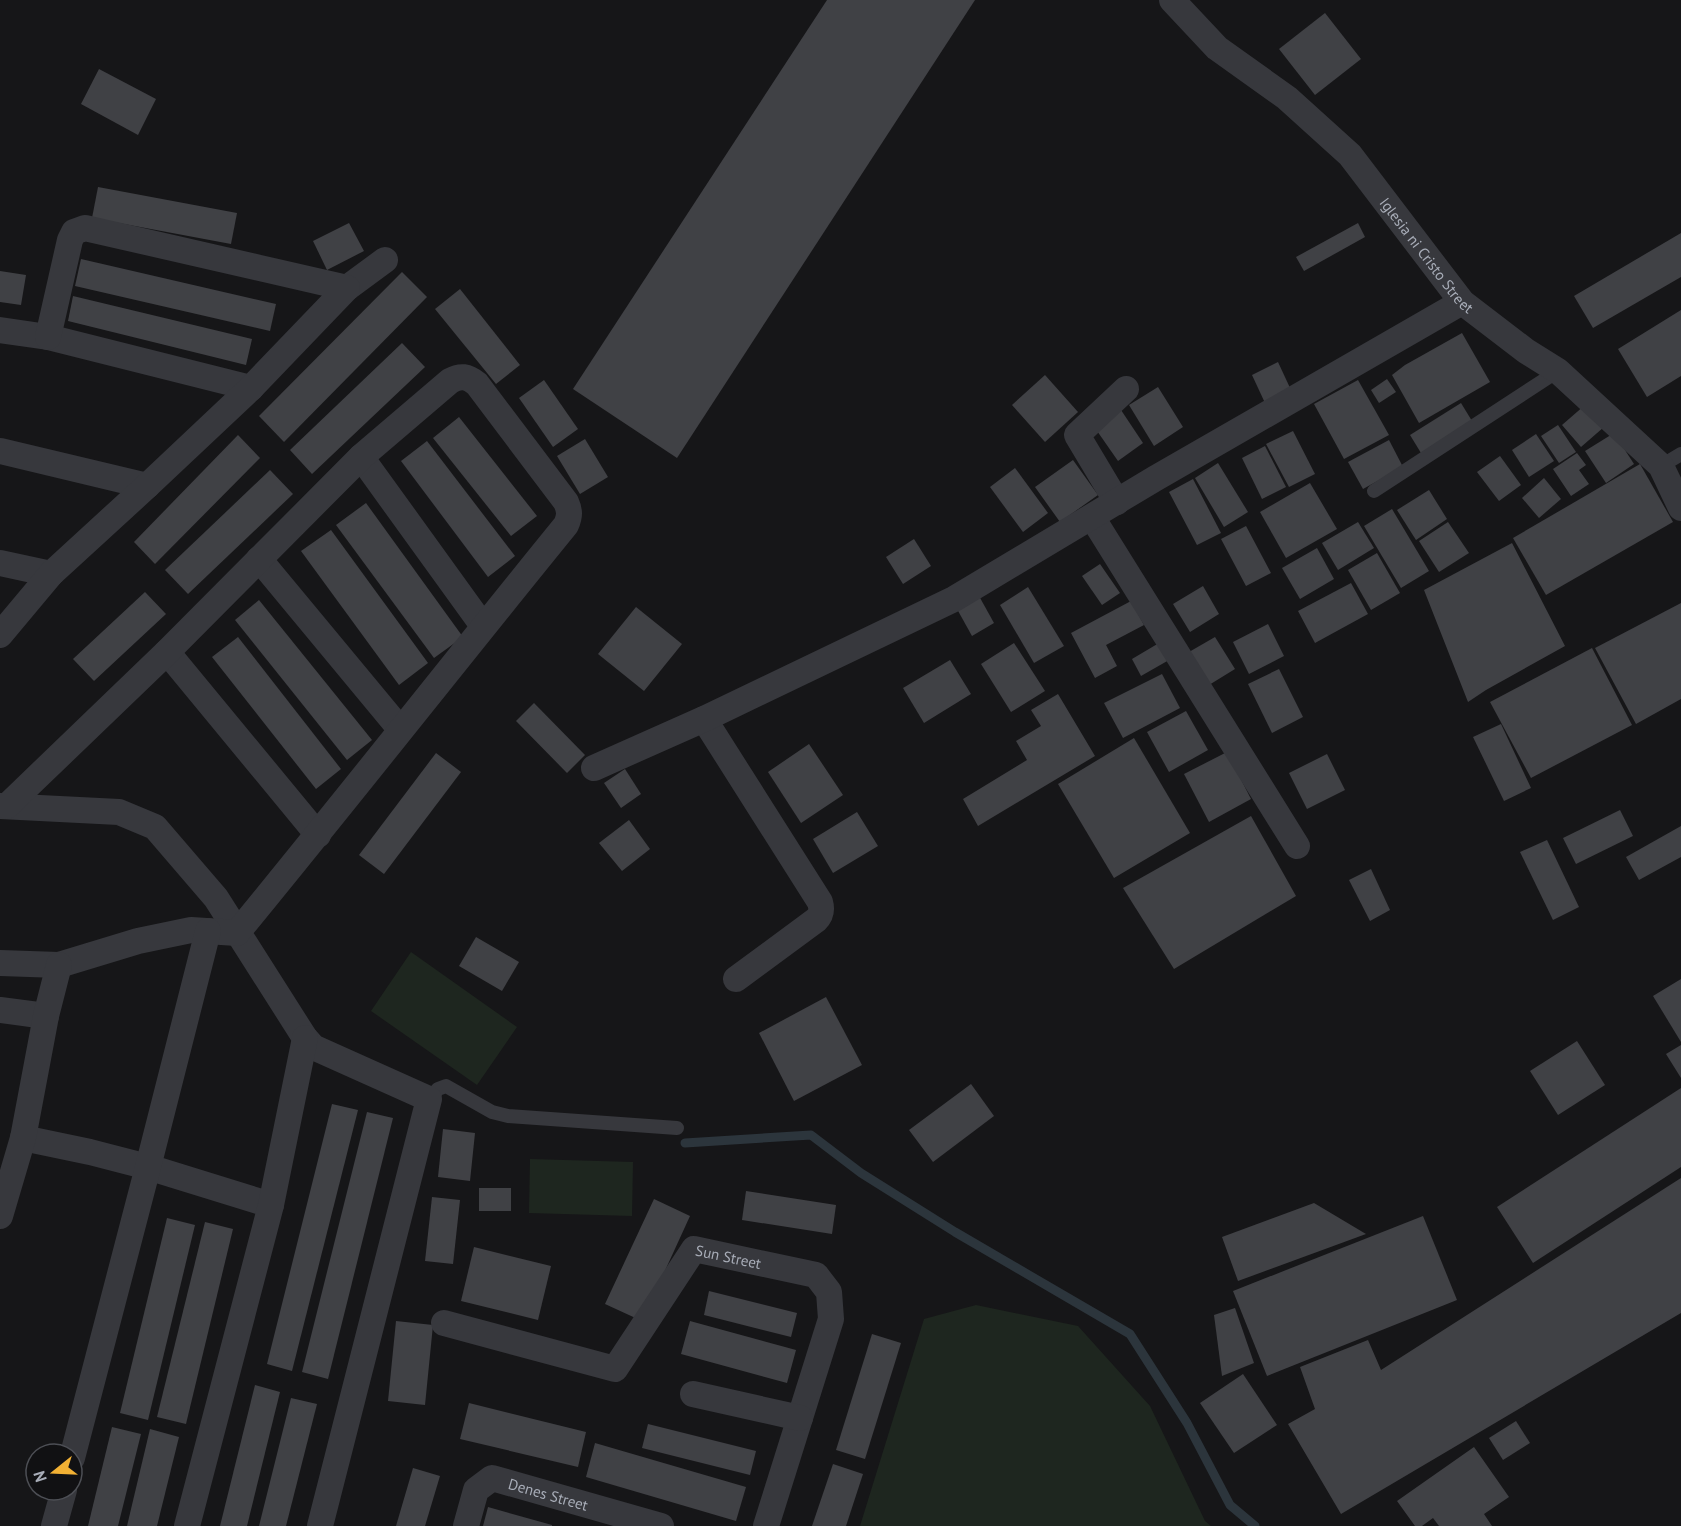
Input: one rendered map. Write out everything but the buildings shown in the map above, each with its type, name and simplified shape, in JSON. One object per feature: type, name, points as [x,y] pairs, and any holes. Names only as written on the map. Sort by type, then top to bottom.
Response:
[{"type":"street","name":"Iglesia ni Cristo Street","points":[[1172,0],[1217,48],[1287,98],[1350,155],[1462,302],[1526,351],[1558,371],[1671,460],[1681,508]]},
{"type":"street","points":[[48,337],[70,240],[74,232],[85,228],[347,288]]},
{"type":"street","points":[[0,635],[51,574],[251,388],[347,288],[385,260]]},
{"type":"street","points":[[594,768],[704,719],[954,599],[1462,302]]},
{"type":"street","points":[[0,330],[48,337],[251,388]]},
{"type":"street","points":[[4,806],[167,652],[361,457],[450,381],[459,376],[469,377],[477,384],[566,502],[570,509],[570,517],[566,525],[400,729],[318,835],[237,933]]},
{"type":"street","points":[[1117,502],[1077,435],[1126,389]]},
{"type":"street","points":[[0,451],[147,486]]},
{"type":"street","points":[[361,457],[483,626]]},
{"type":"street","points":[[1092,517],[1297,846]]},
{"type":"street","points":[[259,559],[400,729]]},
{"type":"street","points":[[0,563],[51,574]]},
{"type":"street","points":[[167,652],[318,835]]},
{"type":"street","points":[[704,719],[822,908],[821,915],[816,920],[736,979]]},
{"type":"street","points":[[4,806],[119,812],[155,826],[216,898],[313,1047],[429,1099],[320,1526]]},
{"type":"street","points":[[0,963],[59,965],[138,941],[191,930],[237,933]]},
{"type":"street","points":[[76,1442],[208,931]]},
{"type":"street","points":[[0,1216],[23,1138],[46,1016],[59,965]]},
{"type":"street","points":[[0,1010],[46,1016]]},
{"type":"street","points":[[187,1526],[271,1205],[306,1038]]},
{"type":"street","points":[[23,1138],[148,1167],[271,1205]]},
{"type":"street","name":"Sun Street","points":[[444,1323],[615,1369],[694,1249],[816,1275],[829,1292],[831,1319],[766,1526]]},
{"type":"street","points":[[693,1394],[800,1418]]},
{"type":"street","name":"Denes Street","points":[[466,1526],[476,1490],[492,1478],[661,1526]]},
{"type":"street","points":[[54,1526],[61,1502]]},
{"type":"lane","points":[[1374,491],[1558,371]]},
{"type":"lane","points":[[429,1099],[438,1089],[446,1086],[492,1112],[507,1116],[677,1128]]},
{"type":"shaded area","points":[[411,952],[517,1027],[477,1085],[371,1011]]},
{"type":"shaded area","points":[[530,1159],[633,1162],[632,1216],[529,1213]]},
{"type":"shaded area","points":[[976,1305],[1078,1326],[1150,1406],[1205,1521],[1211,1526],[860,1526],[924,1319]]},
{"type":"waterway","points":[[685,1143],[811,1135],[861,1173],[955,1232],[1130,1334],[1187,1423],[1230,1505],[1255,1526]]}]
